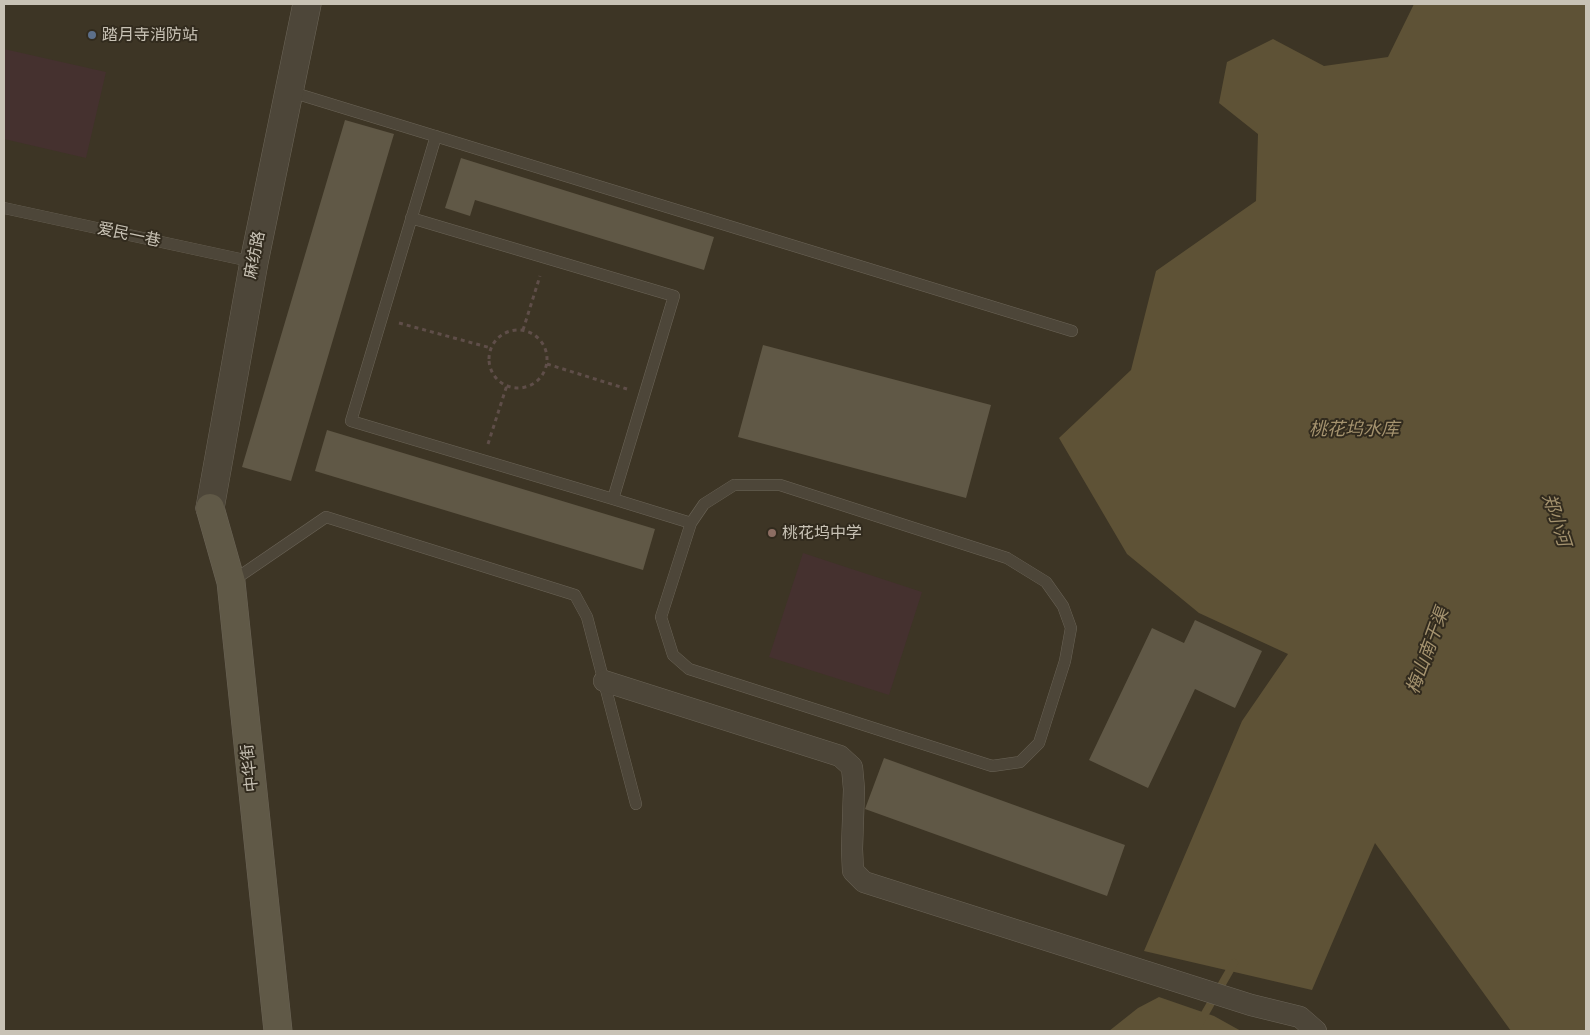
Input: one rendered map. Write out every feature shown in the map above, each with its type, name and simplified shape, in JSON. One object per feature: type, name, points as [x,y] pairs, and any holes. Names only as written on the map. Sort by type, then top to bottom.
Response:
[{"type":"main road","name":"中华街","points":[[210,508],[230,582],[278,1031]]},
{"type":"street","name":"麻纺路","points":[[210,508],[254,262],[307,4]]},
{"type":"street","points":[[604,681],[840,756],[852,767],[854,789],[852,849],[854,871],[864,882],[1251,1005],[1300,1017],[1316,1031]]},
{"type":"lane","points":[[288,91],[1072,331]]},
{"type":"lane","points":[[436,136],[350,421],[691,523]]},
{"type":"lane","name":"爱民一巷","points":[[4,208],[254,262]]},
{"type":"lane","points":[[411,218],[674,296],[613,499]]},
{"type":"lane","points":[[734,485],[780,485],[1007,558],[1046,582],[1063,606],[1071,628],[1065,661],[1039,743],[1020,762],[992,766],[688,669],[673,655],[661,617],[691,523],[704,504],[734,485]]},
{"type":"lane","points":[[230,582],[326,517],[575,595],[587,617],[636,804]]},
{"type":"path","points":[[524,330],[546,258]]},
{"type":"path","points":[[382,318],[491,348]]},
{"type":"path","points":[[513,330],[524,330],[534,334],[542,342],[547,352],[547,364],[542,376],[532,384],[519,388],[507,385],[498,379],[491,370],[489,359],[491,348],[496,340],[504,334],[513,330]]},
{"type":"path","points":[[547,364],[644,395]]},
{"type":"path","points":[[483,460],[507,385]]},
{"type":"shaded area","points":[[4,49],[106,72],[86,158],[4,139]]},
{"type":"shaded area","points":[[803,553],[922,592],[889,695],[769,657]]},
{"type":"water","name":"桃花坞水库","points":[[1414,4],[1586,4],[1586,1031],[1511,1031],[1375,843],[1312,990],[1144,951],[1242,721],[1288,654],[1199,613],[1127,554],[1059,438],[1131,370],[1156,271],[1256,201],[1258,134],[1219,103],[1227,62],[1273,39],[1324,66],[1388,57]]},
{"type":"water","points":[[1159,997],[1214,1016],[1241,1031],[1109,1031],[1138,1008]]},
{"type":"building","points":[[345,120],[394,134],[291,481],[242,467]]},
{"type":"building","points":[[461,158],[714,237],[704,270],[475,200],[470,216],[445,208]]},
{"type":"building","points":[[763,345],[991,405],[966,498],[738,437]]},
{"type":"building","points":[[327,430],[655,529],[643,570],[315,471]]},
{"type":"building","points":[[1195,620],[1262,651],[1235,708],[1195,689],[1148,788],[1089,760],[1152,628],[1184,643]]},
{"type":"building","points":[[884,758],[1125,845],[1107,896],[865,809]]},
{"type":"waterway","name":"梅山南干渠","points":[[1195,1031],[1234,963]]},
{"type":"place","name":"踏月寺消防站","points":[[92,35]]},
{"type":"place","name":"桃花坞中学","points":[[772,533]]},
{"type":"water label","name":"郑小河","points":[[1556,520]]}]
